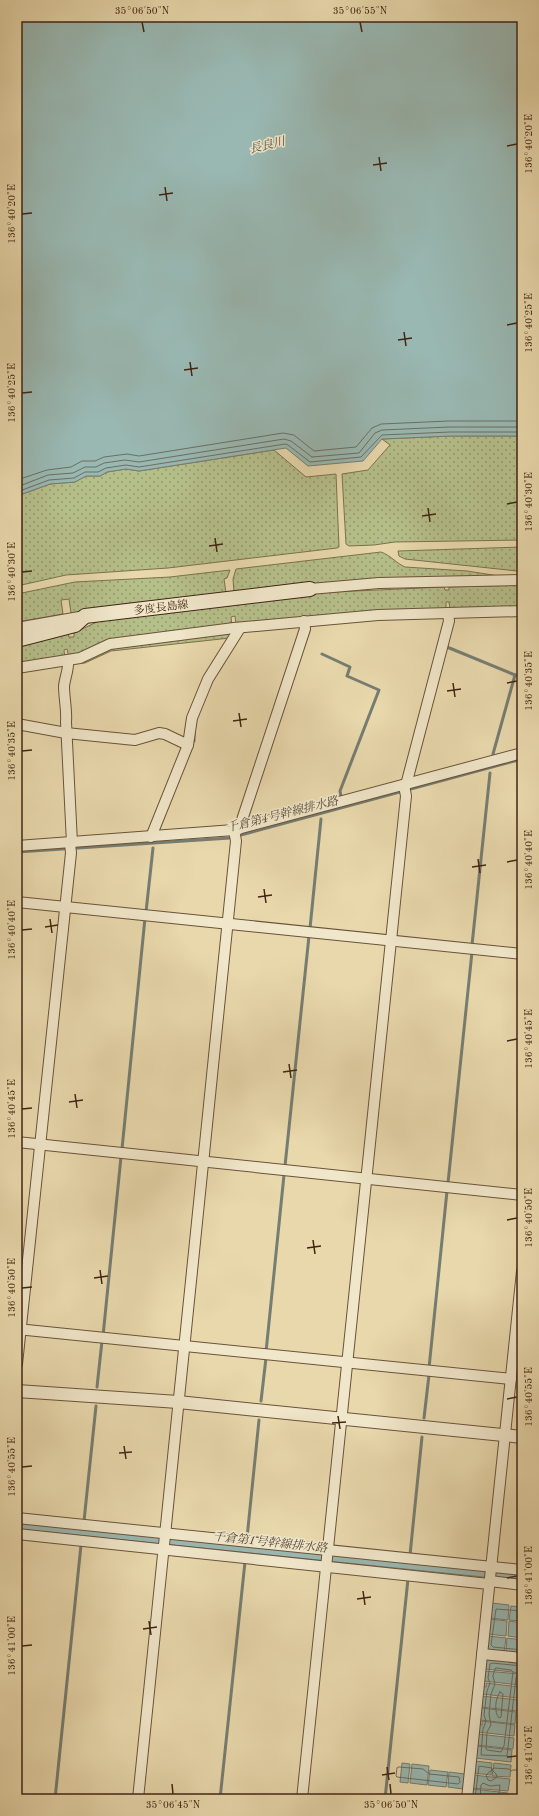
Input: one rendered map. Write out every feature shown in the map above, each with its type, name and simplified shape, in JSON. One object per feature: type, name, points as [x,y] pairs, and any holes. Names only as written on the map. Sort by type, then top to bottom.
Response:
[{"type":"main road","name":"多度長島線","points":[[17,640],[75,625],[85,616],[310,589]]},
{"type":"street","points":[[310,589],[379,583],[522,580]]},
{"type":"street","points":[[17,668],[80,658],[110,644],[240,628],[378,615],[522,611]]},
{"type":"street","points":[[302,1799],[391,940],[405,788],[449,621],[448,613]]},
{"type":"street","points":[[17,628],[85,616]]},
{"type":"street","points":[[138,1799],[236,834],[305,629],[304,621]]},
{"type":"street","points":[[151,837],[188,745],[192,718],[208,679],[240,628]]},
{"type":"street","points":[[17,1364],[19,1329],[40,1145],[70,846],[66,733],[67,707],[64,686],[68,660]]},
{"type":"street","points":[[17,724],[66,733],[135,740],[159,733],[165,734],[188,745]]},
{"type":"street","points":[[17,846],[70,846],[151,837],[236,834],[405,788],[522,753]]},
{"type":"street","points":[[17,902],[522,954]]},
{"type":"street","points":[[17,1142],[522,1195]]},
{"type":"street","points":[[467,1799],[522,1271]]},
{"type":"street","points":[[19,1329],[511,1379]]},
{"type":"street","points":[[17,1391],[178,1402],[522,1438]]},
{"type":"street","points":[[17,1518],[522,1570]]},
{"type":"street","points":[[17,1534],[522,1585]]},
{"type":"street","points":[[482,1654],[522,1658]]},
{"type":"green space","points":[[450,436],[522,436],[522,540],[395,542],[349,546],[346,544],[342,474],[368,470],[390,445],[382,439]]},
{"type":"green space","points":[[274,450],[306,477],[336,474],[339,547],[168,568],[66,575],[17,586],[17,496],[50,484],[75,482],[86,476],[100,476],[107,472],[126,469],[139,471]]},
{"type":"green space","points":[[522,547],[522,573],[517,571],[405,559],[399,556],[398,551]]},
{"type":"green space","points":[[381,552],[405,567],[467,571],[499,576],[234,592],[233,579],[236,569]]},
{"type":"green space","points":[[230,570],[227,578],[224,579],[226,593],[71,613],[69,599],[61,600],[63,614],[17,622],[17,594],[75,582],[170,577]]},
{"type":"green space","points":[[522,585],[522,608],[450,609],[449,602],[446,602],[446,610],[236,625],[235,616],[231,617],[232,626],[107,642],[69,658],[67,649],[64,650],[65,659],[17,667],[17,645],[68,634],[69,637],[74,637],[74,633],[105,618],[227,602],[228,606],[234,605],[234,601],[311,593],[444,587],[445,590],[449,590],[449,587]]},
{"type":"green space","points":[[229,633],[230,638],[111,651],[85,663],[73,664],[108,648]]},
{"type":"water","name":"長良川","points":[[17,17],[522,17],[522,436],[450,436],[382,439],[363,461],[308,466],[286,448],[139,471],[126,469],[107,472],[100,476],[86,476],[75,482],[50,484],[17,496]]},
{"type":"water","points":[[17,1521],[522,1574],[522,1581],[17,1529]]},
{"type":"water","points":[[492,1603],[509,1605],[508,1620],[490,1618]]},
{"type":"water","points":[[511,1606],[522,1607],[522,1621],[509,1620]]},
{"type":"water","points":[[490,1619],[507,1621],[506,1636],[488,1634]]},
{"type":"water","points":[[509,1621],[522,1623],[522,1638],[508,1636]]},
{"type":"water","points":[[488,1636],[506,1638],[504,1652],[487,1650]]},
{"type":"water","points":[[507,1638],[522,1640],[522,1654],[506,1652]]},
{"type":"water","points":[[486,1658],[522,1662],[521,1673],[485,1669]]},
{"type":"water","points":[[485,1671],[520,1674],[519,1685],[484,1681]]},
{"type":"water","points":[[486,1683],[519,1687],[518,1698],[482,1694],[483,1686],[486,1687]]},
{"type":"water","points":[[482,1696],[518,1700],[517,1711],[481,1707]]},
{"type":"water","points":[[481,1708],[516,1712],[515,1724],[480,1720]]},
{"type":"water","points":[[482,1721],[515,1725],[514,1736],[478,1732],[479,1724],[482,1725]]},
{"type":"water","points":[[478,1734],[514,1738],[513,1749],[477,1745]]},
{"type":"water","points":[[477,1746],[512,1750],[511,1762],[475,1758]]},
{"type":"water","points":[[475,1761],[492,1763],[491,1775],[473,1773]]},
{"type":"water","points":[[402,1763],[410,1764],[408,1783],[400,1782]]},
{"type":"water","points":[[494,1763],[511,1765],[510,1777],[492,1776]]},
{"type":"water","points":[[412,1764],[429,1766],[427,1785],[410,1783]]},
{"type":"water","points":[[430,1770],[448,1772],[446,1787],[428,1785]]},
{"type":"water","points":[[449,1772],[465,1774],[463,1789],[448,1787]]},
{"type":"water","points":[[473,1775],[510,1779],[508,1791],[472,1788]]},
{"type":"water","points":[[472,1789],[508,1793],[507,1799],[471,1799]]},
{"type":"waterway","points":[[447,647],[515,675]]},
{"type":"waterway","points":[[322,654],[350,667],[347,676],[379,690],[340,791],[341,796]]},
{"type":"waterway","points":[[493,754],[515,675],[522,676]]},
{"type":"waterway","points":[[17,701],[20,722]]},
{"type":"waterway","points":[[194,733],[194,741]]},
{"type":"waterway","name":"千倉第4号幹線排水路","points":[[17,852],[230,838],[522,759]]},
{"type":"waterway","points":[[472,945],[490,773]]},
{"type":"waterway","points":[[310,928],[321,819]]},
{"type":"waterway","points":[[146,912],[153,848]]},
{"type":"waterway","points":[[122,1149],[145,918]]},
{"type":"waterway","points":[[285,1166],[309,936]]},
{"type":"waterway","points":[[448,1183],[472,952]]},
{"type":"waterway","points":[[103,1336],[121,1157]]},
{"type":"waterway","points":[[266,1352],[284,1175]]},
{"type":"waterway","points":[[429,1368],[447,1191]]},
{"type":"waterway","points":[[97,1387],[102,1341]]},
{"type":"waterway","points":[[261,1401],[266,1358]]},
{"type":"waterway","points":[[424,1418],[429,1375]]},
{"type":"waterway","points":[[84,1521],[96,1406]]},
{"type":"waterway","name":"千倉第1号幹線排水路","points":[[247,1538],[259,1420]]},
{"type":"waterway","points":[[410,1555],[422,1437]]},
{"type":"waterway","points":[[55,1799],[81,1545]]},
{"type":"waterway","points":[[220,1799],[245,1562]]},
{"type":"waterway","points":[[385,1799],[408,1579]]}]
